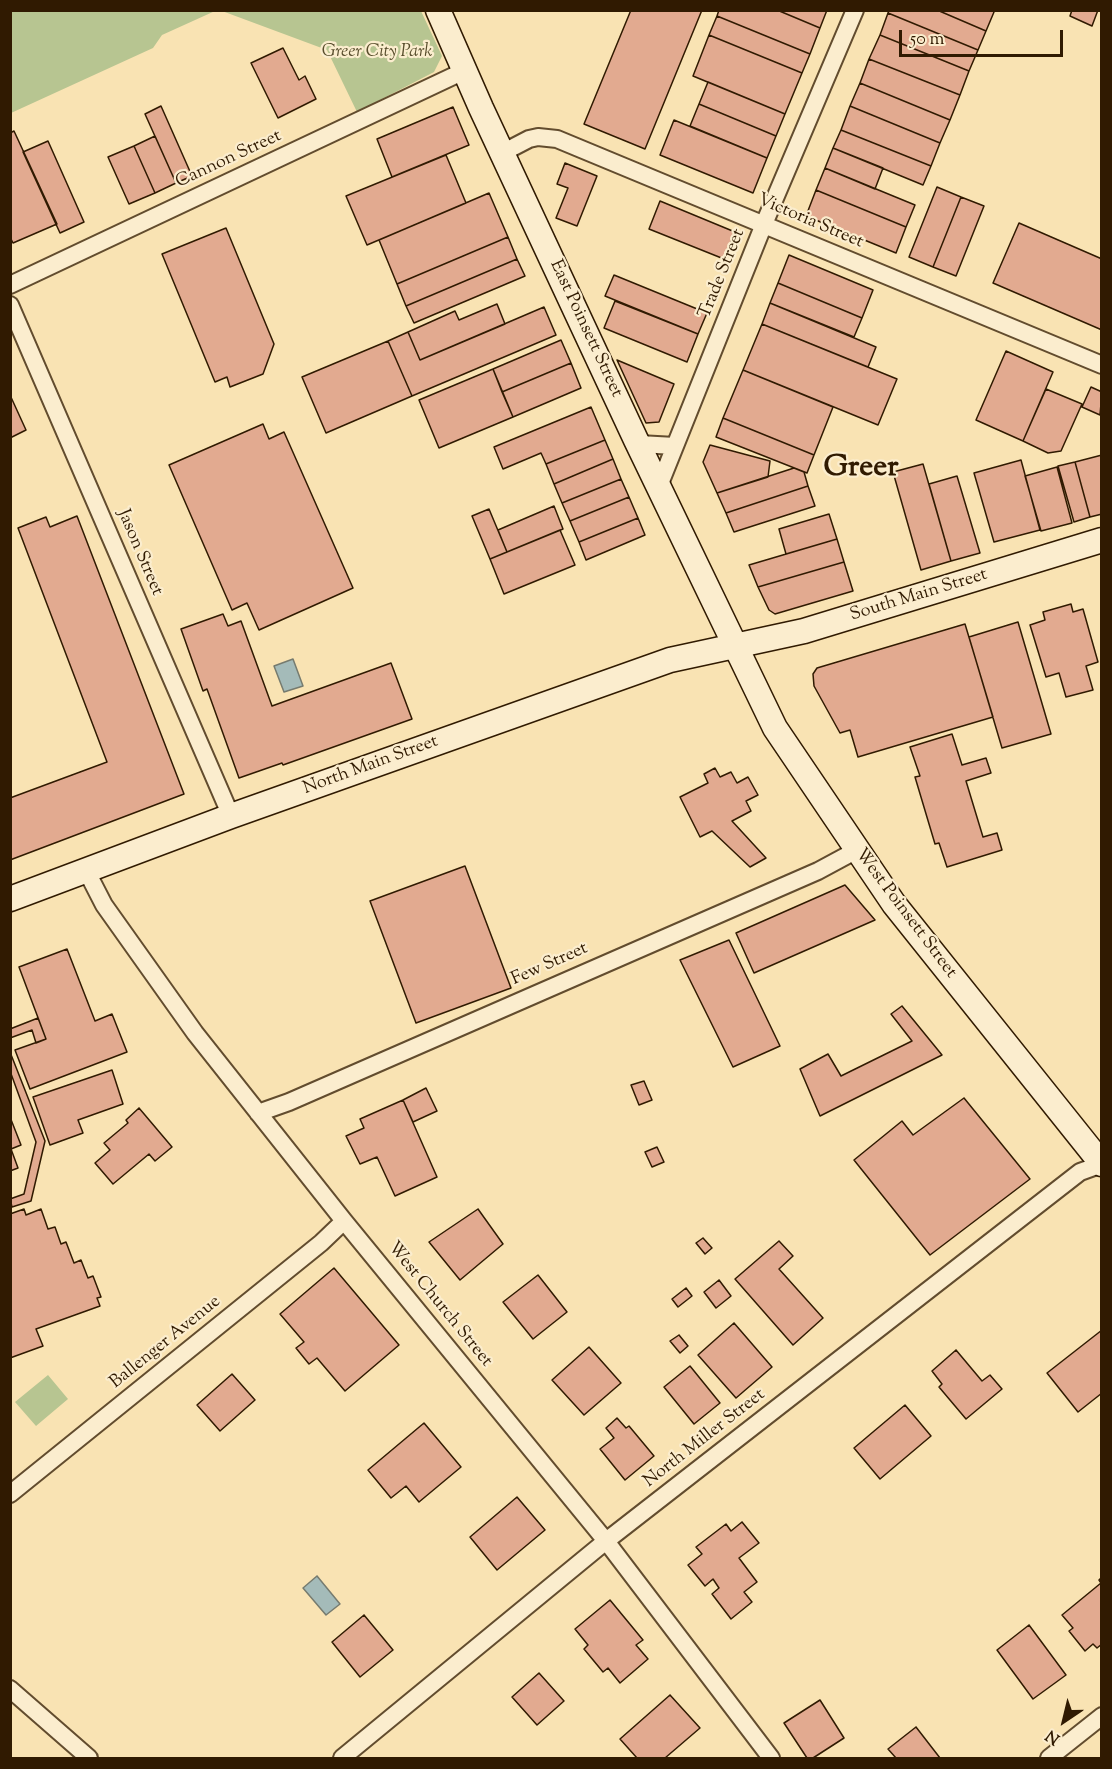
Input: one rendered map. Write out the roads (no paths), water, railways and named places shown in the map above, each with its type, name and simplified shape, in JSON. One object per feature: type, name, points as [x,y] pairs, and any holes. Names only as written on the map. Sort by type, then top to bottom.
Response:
[{"type":"main road","name":"East Poinsett Street","points":[[438,10],[502,153],[736,646]]},
{"type":"main road","name":"South Main Street","points":[[736,646],[804,631],[1101,540]]},
{"type":"main road","name":"North Main Street","points":[[10,899],[231,816],[670,660],[736,646]]},
{"type":"main road","name":"West Poinsett Street","points":[[736,646],[776,728],[894,904],[1101,1164]]},
{"type":"street","name":"Trade Street","points":[[659,486],[764,224],[855,10]]},
{"type":"street","name":"Cannon Street","points":[[10,285],[464,71]]},
{"type":"street","name":"Victoria Street","points":[[502,153],[529,139],[557,139],[1101,365]]},
{"type":"street","name":"Jason Street","points":[[10,305],[231,816]]},
{"type":"street","points":[[639,444],[675,446]]},
{"type":"street","name":"Few Street","points":[[258,1113],[289,1102],[818,870],[856,850]]},
{"type":"street","name":"West Church Street","points":[[86,870],[117,924],[195,1033],[344,1221],[606,1541],[771,1758]]},
{"type":"street","name":"North Miller Street","points":[[342,1758],[606,1541],[1080,1172],[1101,1164]]},
{"type":"street","name":"Ballenger Avenue","points":[[10,1494],[312,1250],[344,1221]]},
{"type":"street","points":[[10,1689],[88,1758]]},
{"type":"street","points":[[1048,1758],[1101,1716]]},
{"type":"water","points":[[293,659],[303,686],[284,692],[274,666]]},
{"type":"water","points":[[317,1576],[340,1604],[326,1615],[303,1588]]},
{"type":"district","name":"Greer","points":[[861,470]]},
{"type":"park label","name":"Greer City Park","points":[[377,53]]}]
